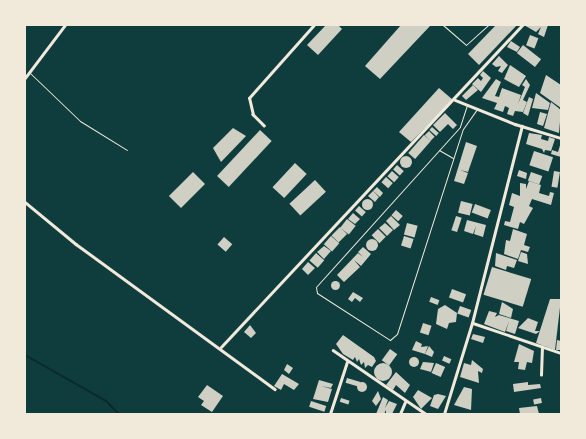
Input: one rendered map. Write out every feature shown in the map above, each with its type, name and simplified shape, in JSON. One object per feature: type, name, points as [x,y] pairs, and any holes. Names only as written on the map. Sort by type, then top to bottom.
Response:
[{"type":"street","points":[[25,78],[65,25]]},
{"type":"street","points":[[264,126],[253,115],[249,98],[314,25]]},
{"type":"street","points":[[222,347],[455,100],[484,62],[522,25]]},
{"type":"street","points":[[455,100],[522,126],[561,138]]},
{"type":"street","points":[[444,414],[472,323],[522,126]]},
{"type":"street","points":[[25,202],[76,244],[222,347],[275,389]]},
{"type":"street","points":[[472,323],[561,353]]},
{"type":"street","points":[[541,375],[542,347]]},
{"type":"street","points":[[333,350],[347,362],[405,402],[426,414]]},
{"type":"street","points":[[330,414],[347,362]]},
{"type":"street","points":[[400,414],[405,402]]},
{"type":"lane","points":[[443,25],[466,45],[488,25]]},
{"type":"lane","points":[[446,28],[449,25]]},
{"type":"lane","points":[[29,72],[80,121],[126,150]]},
{"type":"lane","points":[[467,104],[460,127],[316,287],[317,293],[390,340],[397,334],[463,129],[477,109]]},
{"type":"lane","points":[[439,149],[453,158]]},
{"type":"building","points":[[326,25],[338,25],[342,29],[318,55],[307,45]]},
{"type":"building","points":[[401,25],[430,26],[380,79],[365,66]]},
{"type":"building","points":[[496,25],[517,25],[479,65],[468,54]]},
{"type":"building","points":[[524,25],[548,25],[544,37],[538,34],[541,27],[536,32]]},
{"type":"building","points":[[530,35],[538,38],[534,48],[526,45]]},
{"type":"building","points":[[511,41],[520,47],[517,52],[507,47]]},
{"type":"building","points":[[523,45],[541,59],[535,67],[517,53]]},
{"type":"building","points":[[499,56],[508,65],[502,73],[498,71],[501,66],[496,67],[492,64]]},
{"type":"building","points":[[510,65],[526,76],[519,87],[504,79]]},
{"type":"building","points":[[483,71],[491,78],[481,92],[472,84],[478,78],[481,81],[483,78],[480,75]]},
{"type":"building","points":[[546,75],[561,85],[561,108],[540,93]]},
{"type":"building","points":[[496,79],[501,82],[495,96],[499,97],[502,88],[521,95],[518,104],[525,87],[522,85],[526,79],[530,85],[523,100],[527,102],[523,112],[515,111],[513,116],[507,114],[509,108],[505,106],[503,112],[494,109],[497,103],[482,98]]},
{"type":"building","points":[[473,85],[478,90],[466,100],[462,96]]},
{"type":"building","points":[[439,88],[453,100],[411,142],[399,132]]},
{"type":"building","points":[[536,93],[550,103],[548,110],[532,108]]},
{"type":"building","points":[[529,97],[533,99],[528,116],[523,113]]},
{"type":"building","points":[[551,102],[561,110],[559,133],[544,128]]},
{"type":"building","points":[[540,112],[547,114],[543,126],[537,124]]},
{"type":"building","points":[[445,113],[457,125],[453,129],[448,124],[440,132],[433,125]]},
{"type":"building","points":[[432,127],[439,133],[436,136],[429,130]]},
{"type":"building","points":[[233,128],[246,136],[221,162],[213,148]]},
{"type":"building","points":[[260,130],[272,141],[229,187],[217,176]]},
{"type":"building","points":[[429,131],[435,137],[430,141],[425,135]]},
{"type":"building","points":[[529,133],[542,135],[541,139],[548,141],[549,137],[555,139],[551,151],[545,150],[544,153],[542,149],[526,144]]},
{"type":"building","points":[[424,135],[431,141],[415,159],[408,153]]},
{"type":"building","points":[[466,142],[477,146],[468,172],[460,170],[468,173],[464,184],[454,181]]},
{"type":"building","points":[[561,142],[561,157],[551,154],[552,150],[558,152]]},
{"type":"building","points":[[534,151],[553,157],[548,171],[529,165]]},
{"type":"building","points":[[404,156],[408,156],[412,162],[408,168],[404,168],[400,164],[400,160]]},
{"type":"building","points":[[295,163],[307,174],[284,198],[272,187]]},
{"type":"building","points":[[397,165],[404,171],[400,175],[393,170]]},
{"type":"building","points":[[519,170],[527,173],[526,179],[517,176]]},
{"type":"building","points":[[392,171],[399,177],[394,182],[387,176]]},
{"type":"building","points":[[554,171],[560,172],[557,188],[551,187]]},
{"type":"building","points":[[193,172],[205,184],[181,208],[169,196]]},
{"type":"building","points":[[531,172],[542,176],[539,185],[528,180]]},
{"type":"building","points":[[386,177],[393,183],[388,188],[381,182]]},
{"type":"building","points":[[315,180],[326,192],[300,216],[289,204]]},
{"type":"building","points":[[529,181],[541,185],[539,193],[549,196],[550,192],[554,193],[551,205],[532,199],[529,206],[533,208],[524,224],[520,222],[518,229],[504,225],[505,221],[510,222],[514,207],[509,205],[512,193],[520,196],[520,183],[526,184],[526,189]]},
{"type":"building","points":[[377,187],[383,193],[380,197],[373,191]]},
{"type":"building","points":[[373,191],[379,197],[375,202],[368,196]]},
{"type":"building","points":[[367,198],[373,204],[367,210],[361,204]]},
{"type":"building","points":[[461,201],[473,204],[470,216],[458,213]]},
{"type":"building","points":[[475,204],[491,210],[488,218],[472,212]]},
{"type":"building","points":[[359,206],[366,212],[362,216],[355,211]]},
{"type":"building","points":[[396,210],[403,216],[398,221],[391,215]]},
{"type":"building","points":[[353,213],[360,219],[355,224],[348,219]]},
{"type":"building","points":[[391,216],[400,225],[394,230],[386,221]]},
{"type":"building","points":[[456,216],[462,218],[457,232],[451,230]]},
{"type":"building","points":[[347,219],[356,226],[349,234],[340,228]]},
{"type":"building","points":[[467,220],[486,225],[483,237],[474,234],[476,226],[473,234],[464,231]]},
{"type":"building","points":[[385,223],[393,230],[387,236],[379,228]]},
{"type":"building","points":[[407,223],[418,226],[415,237],[404,235]]},
{"type":"building","points":[[340,227],[347,234],[339,243],[332,235]]},
{"type":"building","points":[[378,229],[386,237],[379,243],[372,235]]},
{"type":"building","points":[[513,229],[527,234],[524,245],[530,247],[528,252],[521,250],[518,259],[504,254],[506,240],[510,241]]},
{"type":"building","points":[[331,236],[339,243],[332,252],[324,244]]},
{"type":"building","points":[[404,236],[414,239],[411,248],[401,246]]},
{"type":"building","points":[[224,237],[232,244],[226,252],[217,245]]},
{"type":"building","points":[[370,239],[374,239],[378,245],[374,251],[370,251],[366,247],[366,243]]},
{"type":"building","points":[[324,246],[331,251],[324,259],[317,252]]},
{"type":"building","points":[[363,247],[371,254],[361,266],[354,260],[360,267],[344,282],[337,275],[358,253],[363,257],[358,252]]},
{"type":"building","points":[[521,252],[527,254],[528,264],[518,261]]},
{"type":"building","points":[[316,253],[324,260],[318,268],[309,261]]},
{"type":"building","points":[[496,253],[517,260],[514,268],[507,266],[506,270],[495,266]]},
{"type":"building","points":[[308,262],[315,268],[308,275],[302,269]]},
{"type":"building","points":[[492,267],[531,279],[523,307],[484,295]]},
{"type":"building","points":[[335,281],[339,285],[335,289],[331,285]]},
{"type":"building","points":[[452,289],[466,294],[463,303],[449,297]]},
{"type":"building","points":[[353,292],[363,298],[360,302],[355,298],[352,302],[348,299]]},
{"type":"building","points":[[431,297],[439,300],[438,305],[429,302]]},
{"type":"building","points":[[550,299],[561,299],[555,350],[536,343]]},
{"type":"building","points":[[502,302],[513,309],[511,318],[499,314]]},
{"type":"building","points":[[445,305],[457,313],[456,322],[449,323],[447,329],[436,324],[438,309]]},
{"type":"building","points":[[460,306],[471,310],[469,318],[457,314]]},
{"type":"building","points":[[489,311],[497,313],[495,317],[499,315],[519,321],[515,334],[506,331],[509,321],[505,332],[484,324]]},
{"type":"building","points":[[528,318],[538,322],[535,331],[540,331],[536,334],[518,328]]},
{"type":"building","points":[[423,323],[432,326],[428,335],[420,333]]},
{"type":"building","points":[[250,325],[256,333],[251,338],[244,332]]},
{"type":"building","points":[[473,334],[485,337],[483,343],[471,339]]},
{"type":"building","points":[[343,335],[374,357],[376,361],[372,367],[368,365],[365,368],[364,362],[361,365],[359,359],[357,362],[355,357],[353,360],[343,354],[336,344]]},
{"type":"building","points":[[557,340],[561,341],[561,350],[556,350]]},
{"type":"building","points":[[416,341],[422,344],[421,347],[428,346],[425,354],[412,350]]},
{"type":"building","points":[[519,344],[534,351],[532,363],[527,362],[525,370],[518,369],[519,362],[514,362]]},
{"type":"building","points":[[429,346],[434,352],[432,357],[425,354]]},
{"type":"building","points":[[390,349],[397,354],[389,366],[382,360]]},
{"type":"building","points":[[444,356],[451,359],[449,364],[442,361]]},
{"type":"building","points":[[412,357],[416,357],[419,362],[418,366],[412,367],[409,364],[409,360]]},
{"type":"building","points":[[472,360],[483,369],[482,373],[478,371],[479,383],[460,377],[464,363],[471,365]]},
{"type":"building","points":[[423,362],[434,363],[431,372],[420,369]]},
{"type":"building","points":[[383,363],[389,366],[392,372],[389,378],[383,381],[377,378],[374,372],[377,366]]},
{"type":"building","points":[[436,363],[445,367],[441,377],[432,373]]},
{"type":"building","points":[[287,364],[293,368],[289,374],[284,370]]},
{"type":"building","points":[[396,372],[410,385],[405,393],[396,385],[393,390],[386,385]]},
{"type":"building","points":[[282,374],[299,384],[294,390],[284,384],[281,390],[274,386]]},
{"type":"building","points":[[347,378],[360,382],[359,387],[346,383]]},
{"type":"building","points":[[319,380],[333,384],[331,388],[321,386],[332,389],[328,402],[313,399]]},
{"type":"building","points":[[360,382],[364,382],[367,387],[366,391],[360,392],[357,389],[357,385]]},
{"type":"building","points":[[528,382],[528,385],[540,384],[541,388],[514,392],[513,384]]},
{"type":"building","points":[[207,385],[223,396],[212,412],[201,405],[204,401],[198,397]]},
{"type":"building","points":[[464,387],[472,389],[471,410],[454,405]]},
{"type":"building","points":[[418,390],[432,398],[421,409],[413,397]]},
{"type":"building","points":[[378,391],[381,399],[376,406],[372,401]]},
{"type":"building","points":[[434,395],[446,396],[438,409],[430,406]]},
{"type":"building","points":[[383,397],[388,400],[385,408],[389,401],[397,404],[392,414],[386,414],[386,410],[384,414],[376,414]]},
{"type":"building","points":[[341,398],[350,401],[348,405],[340,402]]},
{"type":"building","points":[[541,398],[542,403],[534,404],[533,400]]},
{"type":"building","points":[[311,401],[326,406],[324,412],[309,407]]},
{"type":"building","points":[[537,406],[539,414],[520,414],[519,408]]},
{"type":"waterway","points":[[25,355],[106,401],[119,414]]}]
